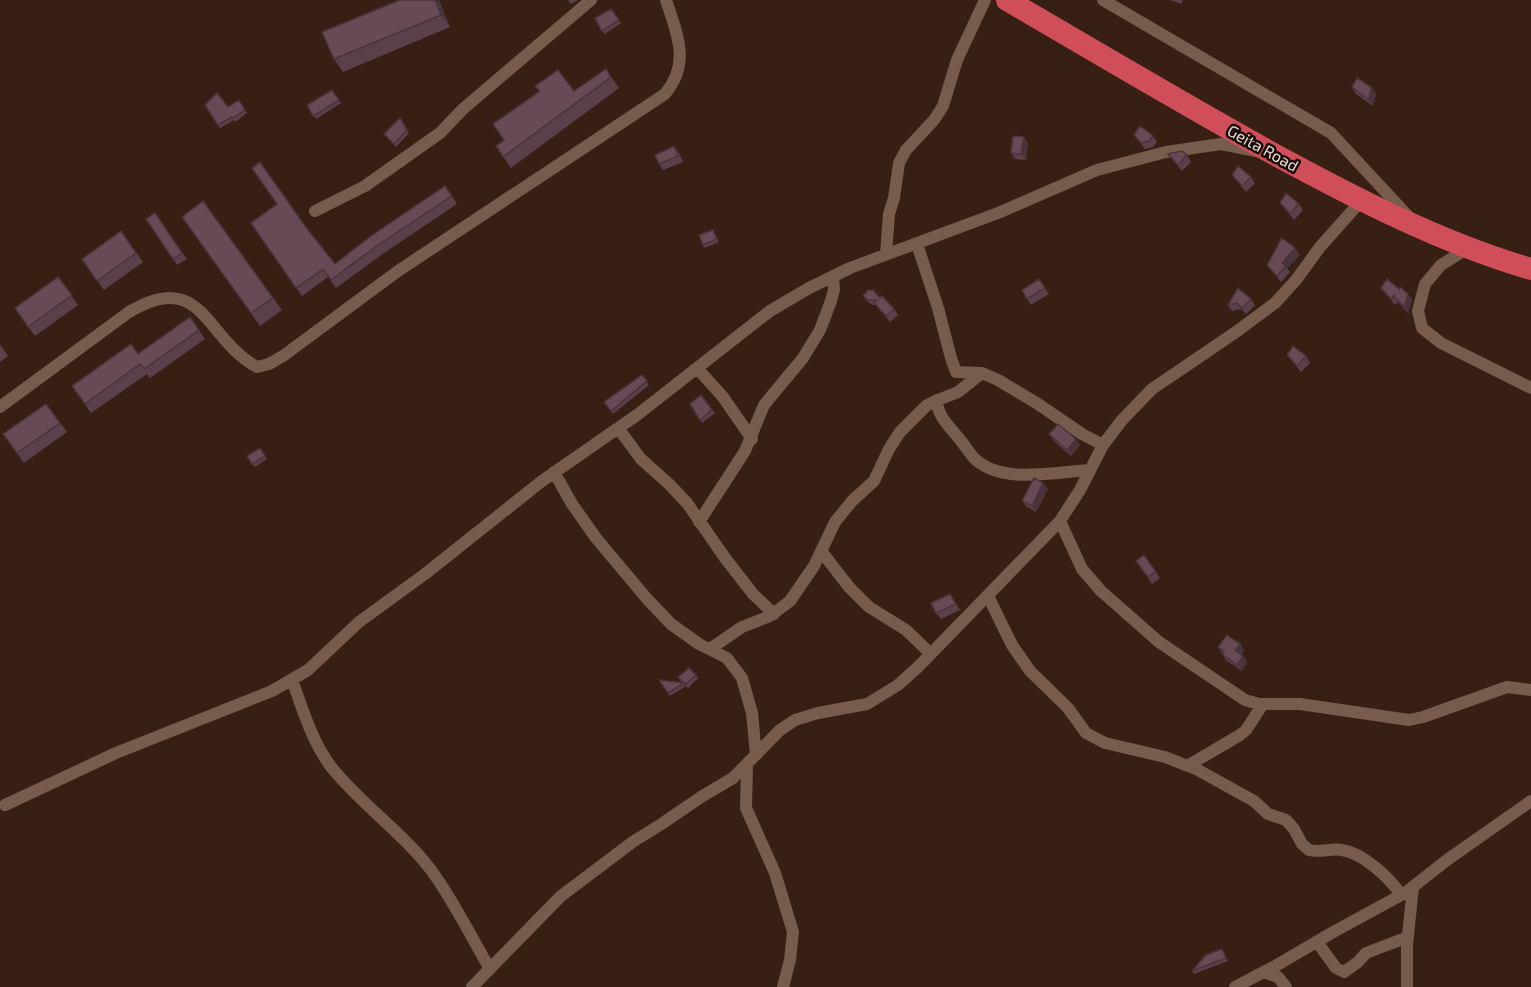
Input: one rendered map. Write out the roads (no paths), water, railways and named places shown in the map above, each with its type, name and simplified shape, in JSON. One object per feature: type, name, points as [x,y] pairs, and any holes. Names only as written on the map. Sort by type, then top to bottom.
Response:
[{"type":"highway","name":"Geita Road","points":[[1007,0],[1213,121],[1361,201],[1419,229],[1531,269]]},
{"type":"street","points":[[315,211],[365,186],[440,133],[463,109],[591,0]]},
{"type":"street","points":[[0,407],[129,312],[146,302],[165,297],[185,299],[202,313],[239,353],[257,366],[269,364],[283,356],[398,271],[665,94],[675,82],[680,66],[679,45],[666,0]]},
{"type":"street","points":[[886,254],[889,214],[894,198],[899,163],[906,150],[934,120],[943,106],[957,60],[985,0]]},
{"type":"street","points":[[1103,0],[1331,133],[1419,229]]},
{"type":"street","points":[[5,805],[116,753],[272,691],[308,670],[359,622],[425,574],[475,532],[554,472],[618,428],[770,311],[833,276],[950,229],[998,213],[1097,170],[1166,152],[1221,144],[1278,156]]},
{"type":"street","points":[[472,987],[561,896],[633,841],[733,778],[780,730],[795,720],[818,713],[867,704],[898,685],[1060,521],[1103,445],[1122,420],[1152,389],[1236,333],[1275,303],[1361,201]]},
{"type":"street","points":[[917,244],[956,372],[982,374],[998,380],[1103,445]]},
{"type":"street","points":[[1468,248],[1441,265],[1425,284],[1418,310],[1422,328],[1464,356],[1531,388]]},
{"type":"street","points":[[699,522],[752,438],[764,405],[793,372],[820,330],[834,290],[833,276]]},
{"type":"street","points":[[697,368],[723,397],[752,438]]},
{"type":"street","points":[[710,650],[742,627],[774,614],[790,601],[821,551],[835,522],[852,501],[874,481],[900,432],[926,406],[958,392],[982,374]]},
{"type":"street","points":[[937,400],[944,420],[970,453],[994,471],[1022,476],[1090,470]]},
{"type":"street","points":[[618,428],[641,459],[677,492],[743,581],[774,614]]},
{"type":"street","points":[[554,472],[572,504],[596,538],[648,600],[671,624],[699,644],[728,658],[742,678],[752,713],[751,760],[746,808],[775,873],[793,932],[790,960],[783,987]]},
{"type":"street","points":[[1060,521],[1082,569],[1101,591],[1159,642],[1245,700],[1263,704],[1300,704],[1409,720],[1507,687],[1531,690]]},
{"type":"street","points":[[821,551],[842,579],[864,602],[906,630],[931,654]]},
{"type":"street","points":[[988,596],[1012,645],[1030,671],[1068,708],[1086,733],[1105,743],[1189,765],[1254,801],[1268,814],[1286,820],[1302,844],[1309,850],[1343,850],[1372,865],[1390,880],[1401,895]]},
{"type":"street","points":[[292,680],[313,736],[331,765],[431,870],[448,895],[490,969]]},
{"type":"street","points":[[1189,765],[1240,735],[1263,704]]},
{"type":"street","points":[[1235,987],[1401,895],[1531,801]]},
{"type":"street","points":[[1407,987],[1408,937],[1413,887]]},
{"type":"street","points":[[1317,942],[1336,969],[1344,972],[1366,953],[1408,937]]},
{"type":"street","points":[[1264,972],[1278,977],[1286,987]]}]
